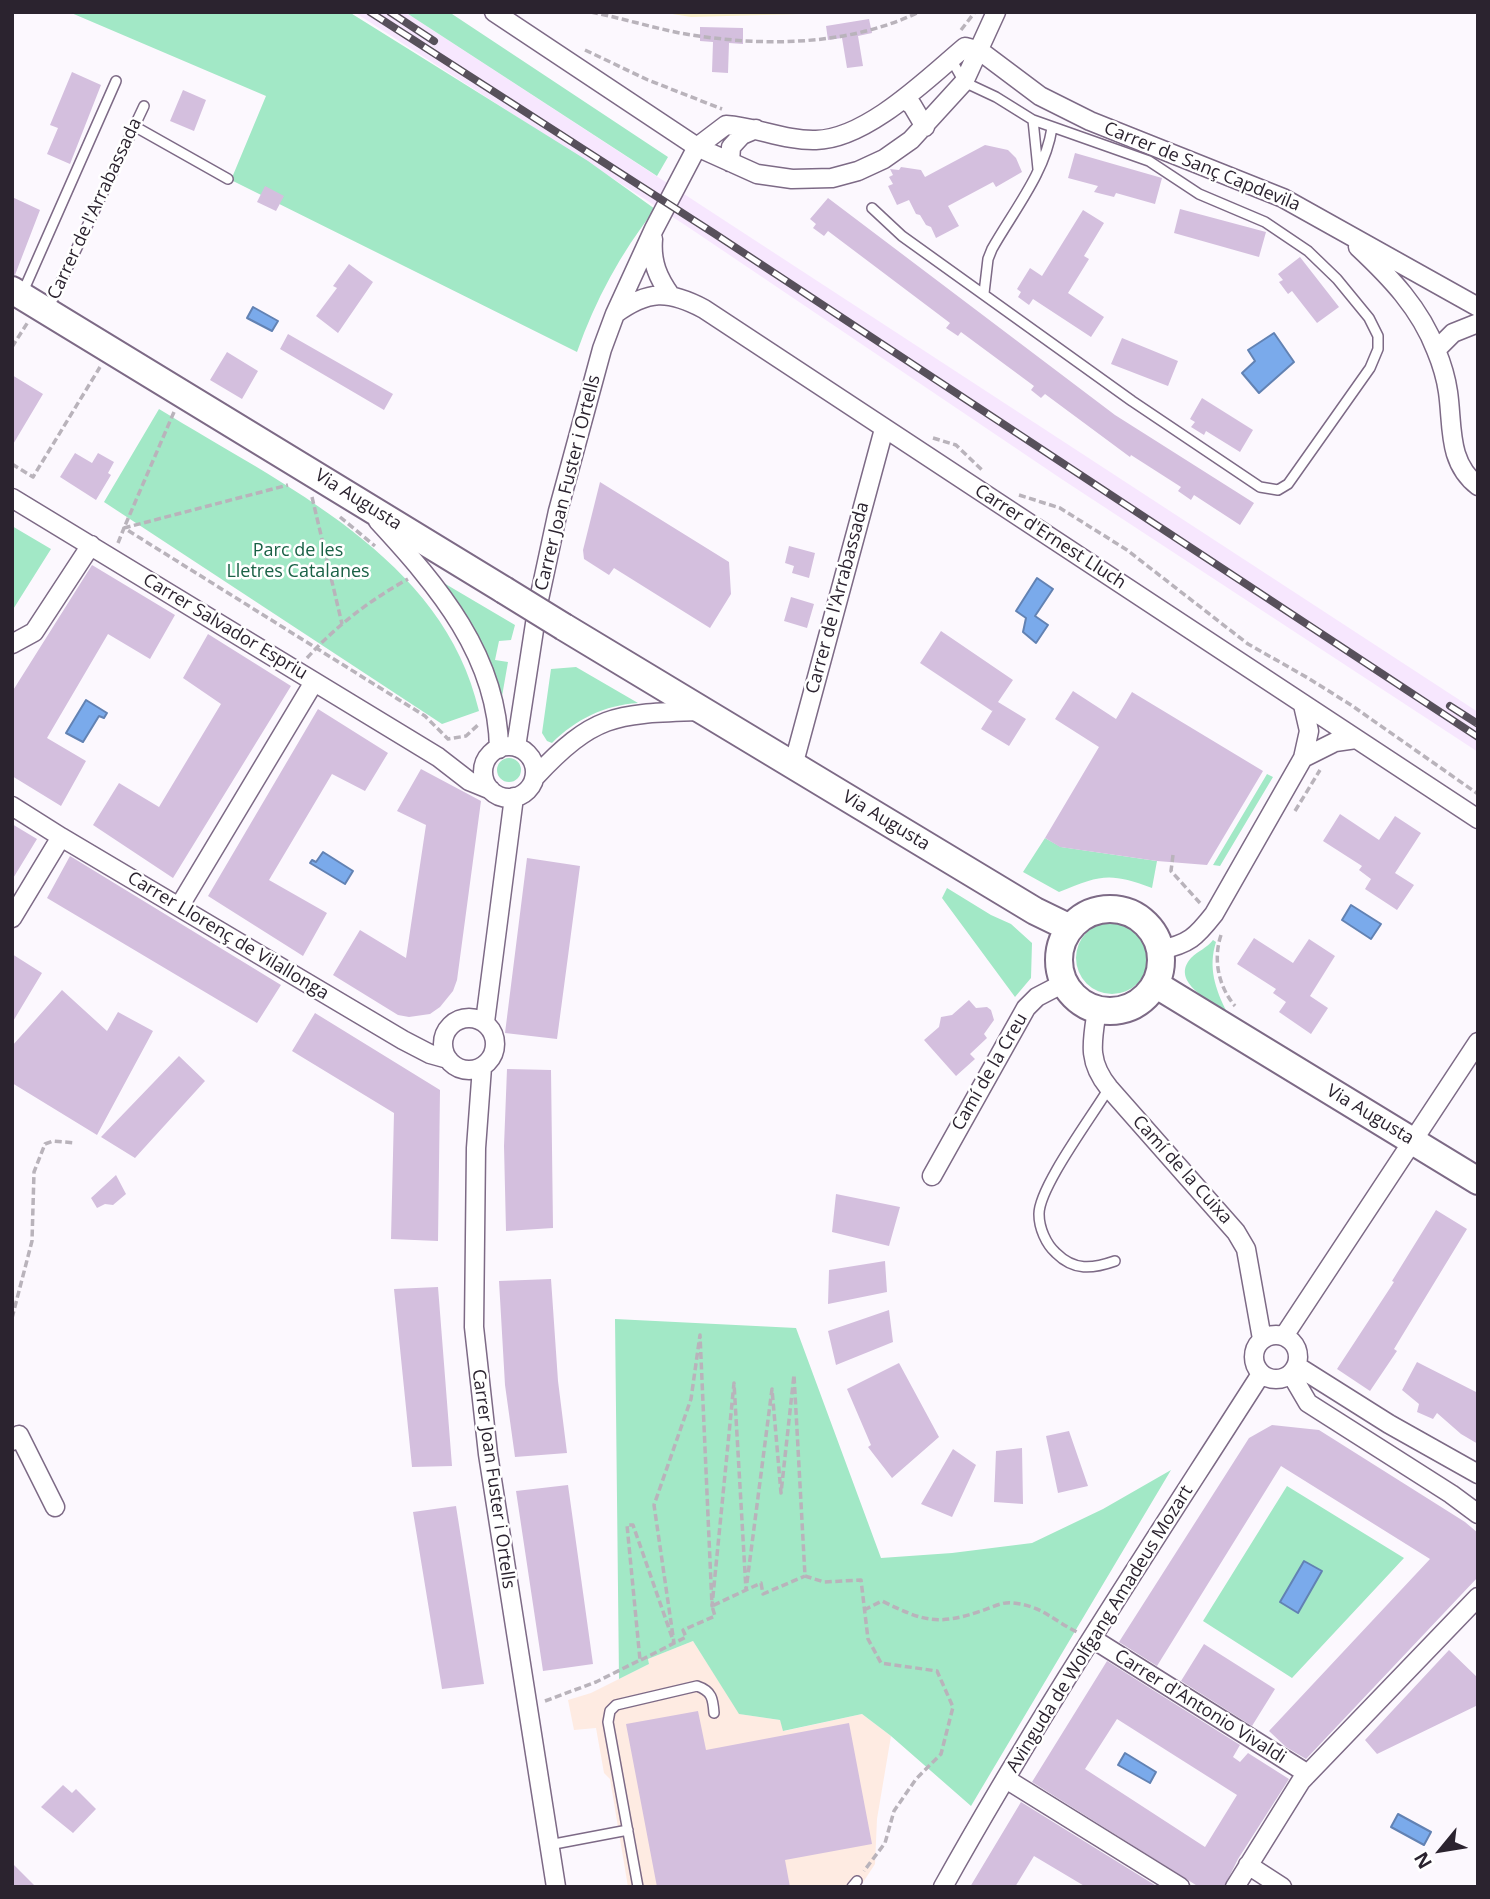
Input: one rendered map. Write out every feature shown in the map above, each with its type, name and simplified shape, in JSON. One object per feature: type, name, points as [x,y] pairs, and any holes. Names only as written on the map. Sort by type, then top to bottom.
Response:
[{"type":"main road","name":"Via Augusta","points":[[30,300],[793,766],[1035,911],[1070,928]]},
{"type":"main road","points":[[1115,909],[1127,912],[1147,926],[1156,937],[1160,950],[1161,961],[1155,984],[1137,1003],[1116,1011],[1097,1010],[1080,1002],[1064,983],[1059,970],[1063,938],[1070,928],[1086,915],[1096,911],[1115,909]]},
{"type":"main road","name":"Via Augusta","points":[[1155,984],[1478,1181]]},
{"type":"street","points":[[494,12],[697,146],[757,174],[792,179],[832,178],[858,171],[884,159],[911,141],[964,82],[967,44]]},
{"type":"street","points":[[697,146],[726,125],[756,129],[783,138],[819,140],[846,132],[894,108],[967,44],[996,12]]},
{"type":"street","name":"Carrer de Sanç Capdevila","points":[[967,44],[1040,96],[1090,121],[1283,198],[1478,307]]},
{"type":"street","points":[[903,99],[912,105],[925,127]]},
{"type":"street","points":[[730,163],[730,147],[742,135],[756,129]]},
{"type":"street","name":"Carrer Joan Fuster i Ortells","points":[[507,748],[558,511],[602,349],[654,229],[697,146]]},
{"type":"street","name":"Carrer Joan Fuster i Ortells","points":[[654,229],[653,259],[656,272],[671,296]]},
{"type":"street","points":[[1338,229],[1400,289],[1419,315],[1436,350],[1448,390],[1452,445],[1460,466],[1478,486]]},
{"type":"street","name":"Carrer d'Ernest Lluch","points":[[615,314],[633,301],[656,293],[685,299],[704,309],[1478,819]]},
{"type":"street","points":[[1436,350],[1453,333],[1478,323]]},
{"type":"street","name":"Carrer de l'Arrabassada","points":[[793,766],[884,429]]},
{"type":"street","name":"Carrer Salvador Espriu","points":[[12,498],[438,757],[468,781],[491,790]]},
{"type":"street","points":[[361,503],[443,596],[467,631],[488,680],[507,748]]},
{"type":"street","points":[[12,644],[34,632],[91,545]]},
{"type":"street","points":[[179,907],[314,682]]},
{"type":"street","points":[[1160,950],[1184,944],[1198,933],[1214,914],[1303,758],[1309,731],[1303,705]]},
{"type":"street","points":[[535,777],[529,755],[507,748],[488,758],[485,765],[486,784],[491,790],[504,797],[514,797],[526,792],[535,777],[572,740],[601,723],[626,716],[703,711]]},
{"type":"street","points":[[1303,758],[1335,742],[1356,739]]},
{"type":"street","name":"Carrer Salvador Espriu","points":[[438,757],[485,765]]},
{"type":"street","points":[[485,1022],[514,797]]},
{"type":"street","name":"Carrer Llorenç de Vilallonga","points":[[12,806],[403,1040],[430,1054],[448,1059]]},
{"type":"street","points":[[12,918],[61,837]]},
{"type":"street","name":"Camí de la Creu","points":[[932,1176],[1026,1008],[1037,997],[1064,983]]},
{"type":"street","name":"Camí de la Cuixa","points":[[1097,1010],[1092,1056],[1096,1068],[1109,1088],[1236,1232],[1246,1249],[1262,1339]]},
{"type":"street","points":[[470,1018],[485,1022],[493,1033],[495,1046],[489,1062],[482,1068],[472,1070],[463,1070],[454,1065],[444,1050],[444,1037],[453,1024],[470,1018]]},
{"type":"street","points":[[1284,1336],[1478,1042]]},
{"type":"street","name":"Carrer Joan Fuster i Ortells","points":[[482,1068],[476,1149],[474,1327],[488,1454],[556,1887]]},
{"type":"street","points":[[1294,1370],[1276,1380],[1261,1374],[1254,1363],[1254,1357],[1262,1339],[1276,1335],[1290,1340],[1298,1352],[1294,1370],[1308,1404],[1451,1494],[1478,1514]]},
{"type":"street","points":[[1294,1370],[1478,1474]]},
{"type":"street","name":"Avinguda de Wolfgang Amadeus Mozart","points":[[943,1887],[1006,1779],[1261,1374]]},
{"type":"street","points":[[16,1438],[55,1507]]},
{"type":"street","points":[[1235,1887],[1301,1781],[1478,1597]]},
{"type":"street","name":"Carrer d'Antonio Vivaldi","points":[[1093,1639],[1308,1774]]},
{"type":"street","points":[[1006,1779],[1180,1887]]},
{"type":"street","points":[[1248,1865],[1282,1887]]},
{"type":"lane","points":[[872,208],[902,236],[1132,401],[1260,487],[1269,490],[1278,490],[1288,484],[1370,368],[1378,349],[1378,336],[1369,318],[1337,279],[1308,251],[1265,222],[1199,194],[1149,161],[1033,120],[996,97],[964,82],[951,59]]},
{"type":"lane","points":[[30,300],[116,81]]},
{"type":"lane","name":"Carrer de l'Arrabassada","points":[[30,300],[144,106]]},
{"type":"lane","points":[[1033,120],[1039,171]]},
{"type":"lane","points":[[134,126],[228,179]]},
{"type":"lane","points":[[984,293],[988,259],[992,249],[1039,171],[1052,128]]},
{"type":"lane","points":[[1109,1088],[1044,1192],[1039,1215],[1043,1234],[1050,1248],[1064,1261],[1080,1268],[1115,1261]]},
{"type":"lane","points":[[638,1887],[608,1722],[610,1711],[616,1704],[697,1686],[707,1689],[713,1697],[714,1713]]},
{"type":"lane","points":[[549,1845],[628,1830]]},
{"type":"path","points":[[591,12],[682,33],[759,42],[837,37],[871,30],[919,12]]},
{"type":"path","points":[[967,44],[975,12]]},
{"type":"path","points":[[584,50],[659,85],[730,112]]},
{"type":"path","points":[[12,347],[30,300]]},
{"type":"path","points":[[12,464],[33,477],[110,350]]},
{"type":"path","points":[[124,528],[173,412],[185,419]]},
{"type":"path","points":[[925,436],[956,445],[992,477]]},
{"type":"path","points":[[124,528],[292,484],[280,476]]},
{"type":"path","points":[[1016,493],[1060,508],[1128,550],[1248,644],[1360,711],[1478,794]]},
{"type":"path","points":[[323,505],[312,497],[342,624]]},
{"type":"path","points":[[334,512],[379,550]]},
{"type":"path","points":[[124,528],[425,716],[448,739],[466,736],[486,716]]},
{"type":"path","points":[[296,671],[342,624],[380,595],[410,578]]},
{"type":"path","points":[[1289,821],[1325,763]]},
{"type":"path","points":[[1173,855],[1171,871],[1204,908],[1228,922],[1217,947],[1218,972],[1229,999],[1238,1009]]},
{"type":"path","points":[[12,1318],[32,1241],[34,1172],[44,1144],[53,1141],[75,1143]]},
{"type":"path","points":[[526,1706],[596,1682],[640,1660],[674,1643],[686,1637],[683,1630],[715,1616],[712,1606],[700,1335],[691,1399],[654,1506],[674,1643]]},
{"type":"path","points":[[746,1590],[772,1389],[781,1493],[794,1375],[805,1576]]},
{"type":"path","points":[[712,1606],[734,1383],[746,1590]]},
{"type":"path","points":[[640,1660],[626,1525],[633,1525],[674,1643]]},
{"type":"path","points":[[712,1606],[761,1583],[763,1594],[805,1576],[824,1582],[861,1580],[868,1639],[881,1663],[937,1671],[953,1707],[941,1754],[916,1779],[894,1811],[885,1843],[854,1884]]},
{"type":"path","points":[[864,1610],[882,1601],[911,1615],[944,1622],[1009,1602],[1037,1606],[1061,1624],[1093,1639]]},
{"type":"shaded area","points":[[354,12],[405,12],[1478,712],[1478,752],[1063,480],[685,225]]},
{"type":"shaded area","points":[[693,1641],[740,1714],[780,1720],[784,1731],[862,1714],[891,1736],[877,1819],[875,1864],[860,1887],[628,1887],[610,1779],[604,1773],[596,1728],[574,1730],[568,1700],[591,1693],[649,1664],[648,1659]]},
{"type":"green space","points":[[69,12],[349,12],[588,161],[655,209],[610,278],[577,352],[231,180],[266,96]]},
{"type":"green space","points":[[405,12],[449,12],[668,157],[657,176]]},
{"type":"green space","name":"Parc de les Lletres Catalanes","points":[[159,409],[305,497],[352,531],[395,568],[432,610],[460,657],[479,711],[442,724],[104,502]]},
{"type":"green space","points":[[12,526],[51,549],[12,611]]},
{"type":"green space","points":[[437,579],[515,625],[511,640],[499,641],[495,660],[508,662],[501,702],[466,617]]},
{"type":"green space","points":[[576,667],[638,703],[603,710],[581,720],[552,743],[547,741],[542,733],[551,669]]},
{"type":"green space","points":[[509,758],[520,765],[521,770],[514,781],[509,782],[498,775],[497,770],[504,759]]},
{"type":"green space","points":[[1267,774],[1273,777],[1220,866],[1213,865]]},
{"type":"green space","points":[[1045,838],[1061,847],[1157,861],[1152,888],[1125,879],[1105,878],[1059,892],[1023,872]]},
{"type":"green space","points":[[947,888],[1011,924],[1032,943],[1031,978],[1015,997],[942,898]]},
{"type":"green space","points":[[1112,922],[1126,925],[1138,932],[1145,944],[1148,958],[1145,972],[1138,984],[1126,991],[1112,994],[1098,991],[1086,984],[1079,972],[1076,958],[1079,944],[1086,932],[1098,925]]},
{"type":"green space","points":[[1213,940],[1216,942],[1214,978],[1227,1012],[1195,990],[1185,975],[1191,958]]},
{"type":"green space","points":[[615,1319],[796,1328],[881,1558],[1032,1543],[1103,1509],[1171,1470],[971,1806],[862,1714],[783,1731],[780,1720],[739,1714],[693,1641],[648,1659],[649,1664],[619,1679]]},
{"type":"green space","points":[[1287,1486],[1404,1558],[1292,1678],[1203,1621]]},
{"type":"sand","points":[[660,12],[874,12],[691,17]]},
{"type":"water","points":[[253,307],[278,321],[272,331],[247,318]]},
{"type":"water","points":[[1274,333],[1294,362],[1259,393],[1242,373],[1255,361],[1248,350]]},
{"type":"water","points":[[1037,578],[1053,589],[1035,616],[1048,625],[1036,643],[1023,632],[1026,618],[1016,611]]},
{"type":"water","points":[[86,700],[107,713],[104,718],[99,716],[83,742],[66,733]]},
{"type":"water","points":[[323,852],[353,871],[345,884],[310,863],[312,860],[316,862]]},
{"type":"water","points":[[1351,905],[1381,924],[1371,939],[1342,920]]},
{"type":"water","points":[[1304,1561],[1322,1571],[1298,1613],[1280,1602]]},
{"type":"water","points":[[1125,1753],[1156,1772],[1150,1783],[1118,1765]]},
{"type":"water","points":[[1398,1814],[1431,1832],[1424,1845],[1391,1827]]},
{"type":"building","points":[[869,19],[872,33],[858,36],[863,66],[847,68],[842,38],[828,40],[826,26]]},
{"type":"building","points":[[700,27],[743,28],[743,44],[729,43],[728,73],[712,72],[713,42],[700,41]]},
{"type":"building","points":[[72,72],[101,85],[70,164],[47,154],[58,128],[50,125]]},
{"type":"building","points":[[183,90],[206,100],[194,131],[170,121]]},
{"type":"building","points":[[985,145],[1008,150],[1016,158],[1022,172],[996,187],[993,182],[948,206],[959,226],[936,238],[931,227],[916,214],[909,200],[897,205],[888,186],[893,184],[889,177],[893,175],[890,169],[899,170],[901,167],[921,170],[925,177]]},
{"type":"building","points":[[1075,153],[1162,178],[1155,204],[1116,193],[1114,197],[1094,192],[1098,186],[1068,178]]},
{"type":"building","points":[[265,186],[284,196],[276,211],[257,202]]},
{"type":"building","points":[[12,197],[40,210],[15,275],[12,274]]},
{"type":"building","points":[[828,198],[1115,415],[1254,503],[1240,525],[1194,495],[1191,500],[1178,491],[1181,487],[1131,455],[1130,457],[1045,394],[1041,398],[1031,390],[1034,386],[961,332],[958,336],[946,328],[950,323],[828,231],[824,236],[813,228],[816,224],[810,219]]},
{"type":"building","points":[[1180,209],[1266,232],[1259,257],[1174,233]]},
{"type":"building","points":[[1083,210],[1104,223],[1084,256],[1089,259],[1068,293],[1104,317],[1091,337],[1033,299],[1029,305],[1018,297],[1021,292],[1017,289],[1030,268],[1042,276]]},
{"type":"building","points":[[1300,257],[1339,307],[1317,323],[1292,291],[1288,294],[1279,282],[1283,280],[1278,274]]},
{"type":"building","points":[[349,264],[373,282],[338,333],[316,316],[337,288],[333,286]]},
{"type":"building","points":[[288,334],[393,394],[384,410],[280,349]]},
{"type":"building","points":[[1122,338],[1178,361],[1168,386],[1111,364]]},
{"type":"building","points":[[227,352],[258,371],[242,399],[210,380]]},
{"type":"building","points":[[12,375],[43,394],[12,446]]},
{"type":"building","points":[[1202,398],[1253,430],[1240,452],[1206,431],[1204,435],[1191,427],[1195,422],[1190,419]]},
{"type":"building","points":[[75,453],[92,463],[98,453],[114,462],[108,473],[111,475],[96,500],[60,477]]},
{"type":"building","points":[[600,482],[729,562],[731,594],[710,628],[614,568],[609,575],[584,559],[583,550]]},
{"type":"building","points":[[789,546],[815,553],[809,578],[792,573],[794,566],[785,563]]},
{"type":"building","points":[[92,565],[175,615],[150,659],[108,634],[47,738],[86,761],[61,806],[12,776],[12,692]]},
{"type":"building","points":[[791,597],[814,604],[807,628],[784,621]]},
{"type":"building","points":[[941,631],[1013,680],[998,702],[1026,719],[1009,746],[981,729],[993,710],[920,663]]},
{"type":"building","points":[[208,634],[291,686],[173,878],[93,825],[119,783],[159,807],[221,704],[183,678]]},
{"type":"building","points":[[1073,691],[1116,719],[1132,692],[1263,771],[1207,865],[1157,861],[1060,847],[1045,838],[1099,747],[1055,719]]},
{"type":"building","points":[[318,709],[388,753],[365,791],[332,774],[269,880],[327,913],[303,956],[208,896]]},
{"type":"building","points":[[421,769],[481,801],[457,980],[453,991],[440,1007],[430,1014],[409,1017],[398,1015],[333,975],[360,930],[406,958],[426,825],[397,811]]},
{"type":"building","points":[[1340,814],[1379,840],[1395,816],[1421,833],[1395,873],[1414,885],[1397,910],[1365,889],[1371,879],[1359,870],[1362,866],[1323,841]]},
{"type":"building","points":[[12,824],[37,839],[12,880]]},
{"type":"building","points":[[70,856],[281,985],[257,1023],[47,898]]},
{"type":"building","points":[[527,858],[580,866],[557,1039],[505,1033]]},
{"type":"building","points":[[1254,938],[1293,963],[1309,939],[1335,956],[1310,996],[1328,1008],[1311,1034],[1279,1012],[1286,1002],[1273,993],[1276,989],[1237,964]]},
{"type":"building","points":[[12,954],[42,973],[12,1023]]},
{"type":"building","points":[[62,990],[107,1031],[118,1012],[153,1031],[97,1135],[12,1083],[12,1046]]},
{"type":"building","points":[[969,1000],[976,1008],[987,1007],[991,1010],[994,1020],[984,1034],[987,1038],[970,1054],[975,1059],[956,1076],[924,1040],[939,1027],[941,1017],[952,1015]]},
{"type":"building","points":[[315,1013],[440,1090],[438,1241],[391,1239],[394,1113],[292,1051]]},
{"type":"building","points":[[179,1056],[205,1081],[135,1158],[101,1137]]},
{"type":"building","points":[[507,1069],[551,1070],[553,1228],[506,1231],[504,1146]]},
{"type":"building","points":[[116,1175],[126,1194],[113,1205],[105,1204],[97,1208],[91,1198]]},
{"type":"building","points":[[836,1194],[900,1207],[889,1246],[832,1232]]},
{"type":"building","points":[[1436,1210],[1467,1229],[1394,1349],[1397,1351],[1370,1391],[1337,1369],[1394,1282],[1392,1281]]},
{"type":"building","points":[[885,1261],[887,1292],[828,1304],[829,1270]]},
{"type":"building","points":[[551,1279],[558,1381],[567,1453],[515,1457],[505,1385],[499,1281]]},
{"type":"building","points":[[438,1287],[452,1466],[412,1467],[394,1289]]},
{"type":"building","points":[[889,1310],[893,1342],[836,1365],[828,1331]]},
{"type":"building","points":[[1417,1362],[1478,1393],[1478,1444],[1461,1434],[1437,1413],[1433,1419],[1417,1412],[1419,1404],[1402,1390]]},
{"type":"building","points":[[899,1363],[939,1437],[892,1478],[868,1447],[871,1445],[847,1389]]},
{"type":"building","points":[[1272,1425],[1319,1430],[1465,1522],[1478,1533],[1478,1577],[1306,1759],[1286,1747],[1269,1731],[1430,1559],[1281,1466],[1157,1666],[1119,1642],[1249,1438]]},
{"type":"building","points":[[1069,1431],[1088,1486],[1058,1493],[1046,1436]]},
{"type":"building","points":[[1022,1448],[1023,1504],[994,1502],[996,1451]]},
{"type":"building","points":[[953,1449],[976,1465],[952,1517],[921,1504]]},
{"type":"building","points":[[568,1485],[593,1664],[543,1671],[516,1491]]},
{"type":"building","points":[[456,1506],[484,1684],[442,1689],[413,1512]]},
{"type":"building","points":[[1204,1644],[1275,1689],[1252,1726],[1181,1681]]},
{"type":"building","points":[[1449,1650],[1478,1678],[1478,1705],[1377,1754],[1365,1740]]},
{"type":"building","points":[[1107,1661],[1240,1745],[1233,1757],[1240,1762],[1248,1753],[1289,1779],[1238,1859],[1224,1887],[1199,1887],[1032,1782]],"holes":[[[1117,1719],[1237,1795],[1205,1847],[1085,1769]]]},
{"type":"building","points":[[698,1711],[706,1750],[849,1723],[872,1844],[785,1860],[790,1887],[657,1887],[626,1724]]},
{"type":"building","points":[[63,1785],[72,1793],[76,1789],[96,1809],[73,1833],[41,1807]]},
{"type":"building","points":[[1021,1802],[1158,1887],[1086,1887],[1034,1856],[1015,1887],[970,1887]]},
{"type":"building","points":[[12,1863],[36,1887],[12,1887]]},
{"type":"railway","points":[[370,12],[715,234],[1478,737]]},
{"type":"railway","points":[[390,12],[434,41]]},
{"type":"railway","points":[[1450,706],[1478,724]]}]
